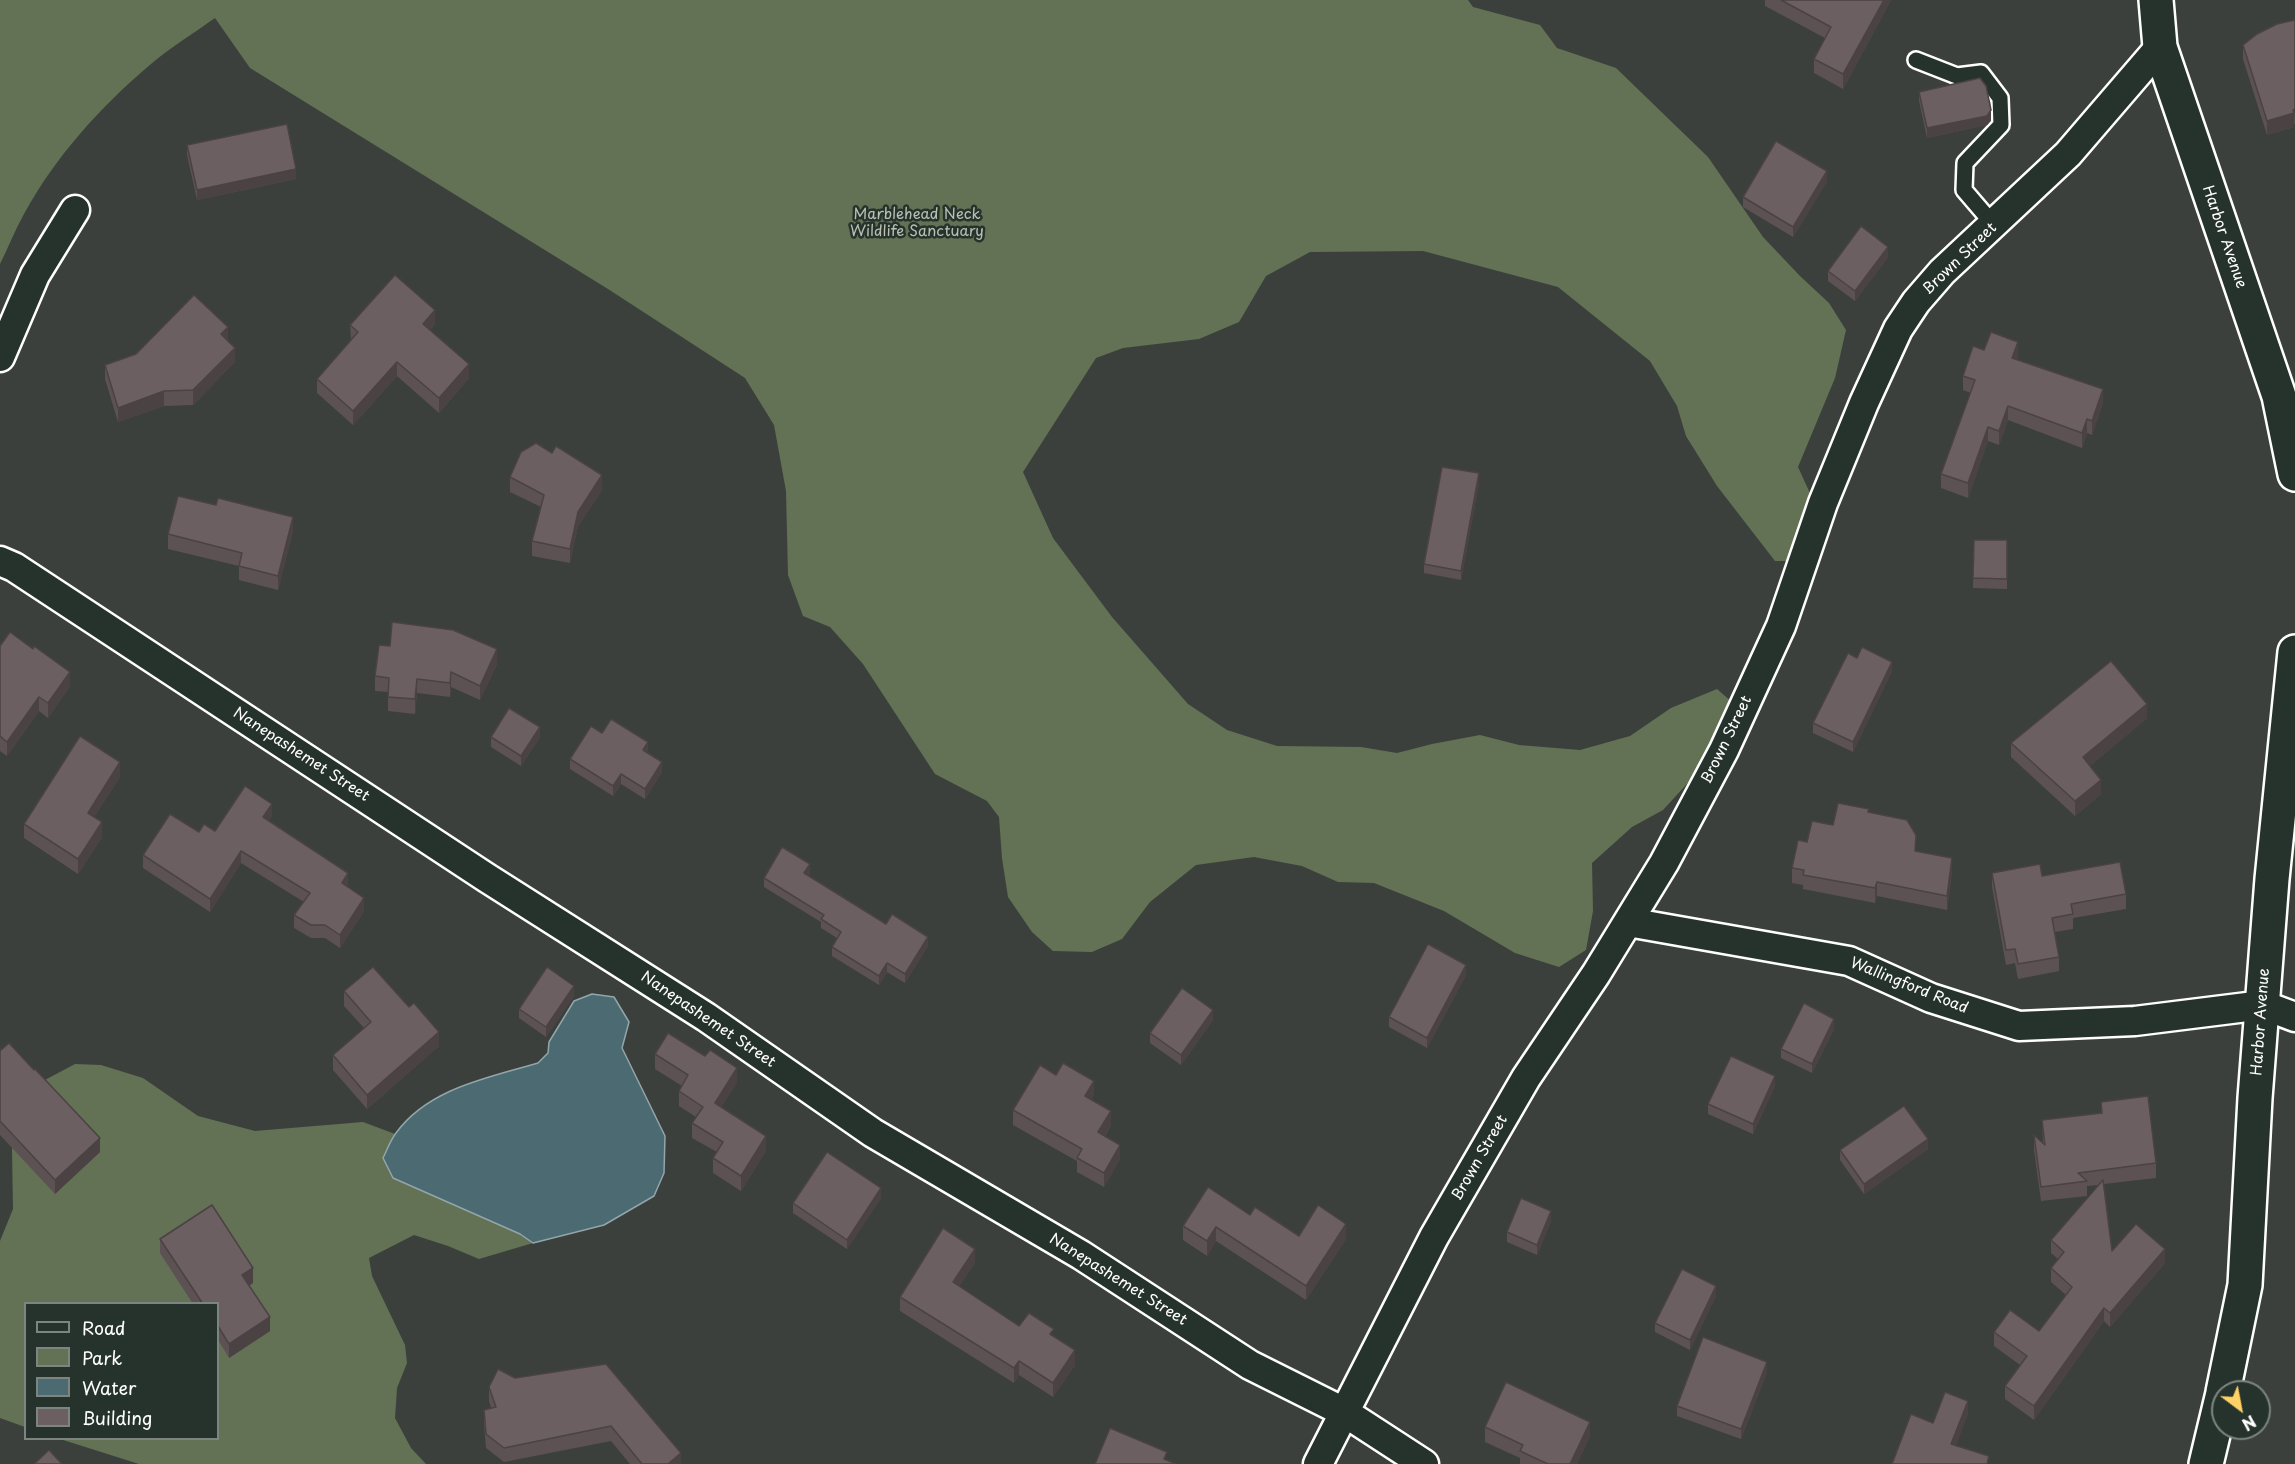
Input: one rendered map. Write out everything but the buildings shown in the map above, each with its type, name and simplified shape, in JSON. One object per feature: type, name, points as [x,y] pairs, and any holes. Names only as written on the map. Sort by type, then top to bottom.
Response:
[{"type":"main road","name":"Harbor Avenue","points":[[2156,0],[2160,47],[2279,396],[2295,474]]},
{"type":"main road","name":"Harbor Avenue","points":[[2226,1380],[2245,1285],[2272,879],[2295,652]]},
{"type":"main road","name":"Harbor Avenue","points":[[2206,1464],[2212,1440]]},
{"type":"street","name":"Brown Street","points":[[1318,1464],[1434,1238],[1509,1108],[1664,863],[1724,750],[1781,627],[1823,503],[1864,403],[1898,329],[1916,302],[1942,272],[2068,154],[2160,47]]},
{"type":"street","points":[[0,357],[35,275],[75,210]]},
{"type":"street","name":"Nanepashemet Street","points":[[0,561],[14,567],[488,878],[706,1017],[873,1133],[1082,1255],[1250,1365],[1344,1412],[1424,1464]]},
{"type":"street","name":"Wallingford Road","points":[[1628,922],[1849,961],[1931,998],[2019,1026],[2135,1022],[2263,1005]]},
{"type":"street","points":[[2263,1005],[2295,1017]]},
{"type":"lane","points":[[1916,60],[1957,76],[1981,73],[2000,98],[2001,125],[1965,163],[1964,190],[1994,225]]},
{"type":"green space","name":"Marblehead Neck Wildlife Sanctuary","points":[[0,0],[1468,0],[1473,7],[1540,25],[1557,48],[1616,68],[1708,157],[1763,237],[1829,303],[1846,330],[1835,378],[1798,467],[1814,502],[1790,561],[1775,561],[1717,486],[1686,436],[1677,406],[1650,361],[1558,287],[1423,251],[1310,252],[1266,276],[1239,322],[1199,339],[1123,348],[1096,358],[1023,472],[1053,538],[1112,617],[1188,704],[1227,730],[1277,746],[1361,747],[1397,753],[1480,735],[1519,745],[1580,750],[1630,736],[1671,708],[1717,689],[1733,703],[1707,762],[1663,810],[1632,827],[1592,863],[1593,911],[1586,950],[1559,967],[1515,953],[1444,911],[1374,883],[1338,882],[1302,866],[1254,857],[1196,865],[1150,902],[1122,939],[1092,952],[1053,951],[1032,932],[1008,897],[999,817],[987,801],[935,774],[863,664],[830,627],[803,616],[788,575],[786,491],[774,425],[745,378],[608,289],[250,68],[215,18],[132,80],[80,133],[36,193],[0,264]]},
{"type":"green space","points":[[75,1064],[101,1065],[143,1078],[198,1116],[255,1131],[363,1122],[395,1134],[383,1158],[393,1178],[520,1234],[533,1243],[479,1259],[414,1235],[369,1258],[372,1276],[405,1345],[407,1363],[397,1388],[395,1418],[411,1448],[426,1464],[139,1464],[63,1440],[219,1440],[219,1302],[24,1302],[24,1427],[0,1418],[0,1241],[13,1209],[12,1149],[16,1119],[43,1081]]},
{"type":"water","points":[[592,994],[614,997],[629,1022],[622,1048],[665,1136],[664,1173],[654,1196],[604,1225],[533,1243],[520,1234],[393,1178],[383,1158],[394,1136],[410,1118],[425,1105],[442,1095],[480,1080],[538,1063],[548,1053],[549,1042],[574,1001]]}]
